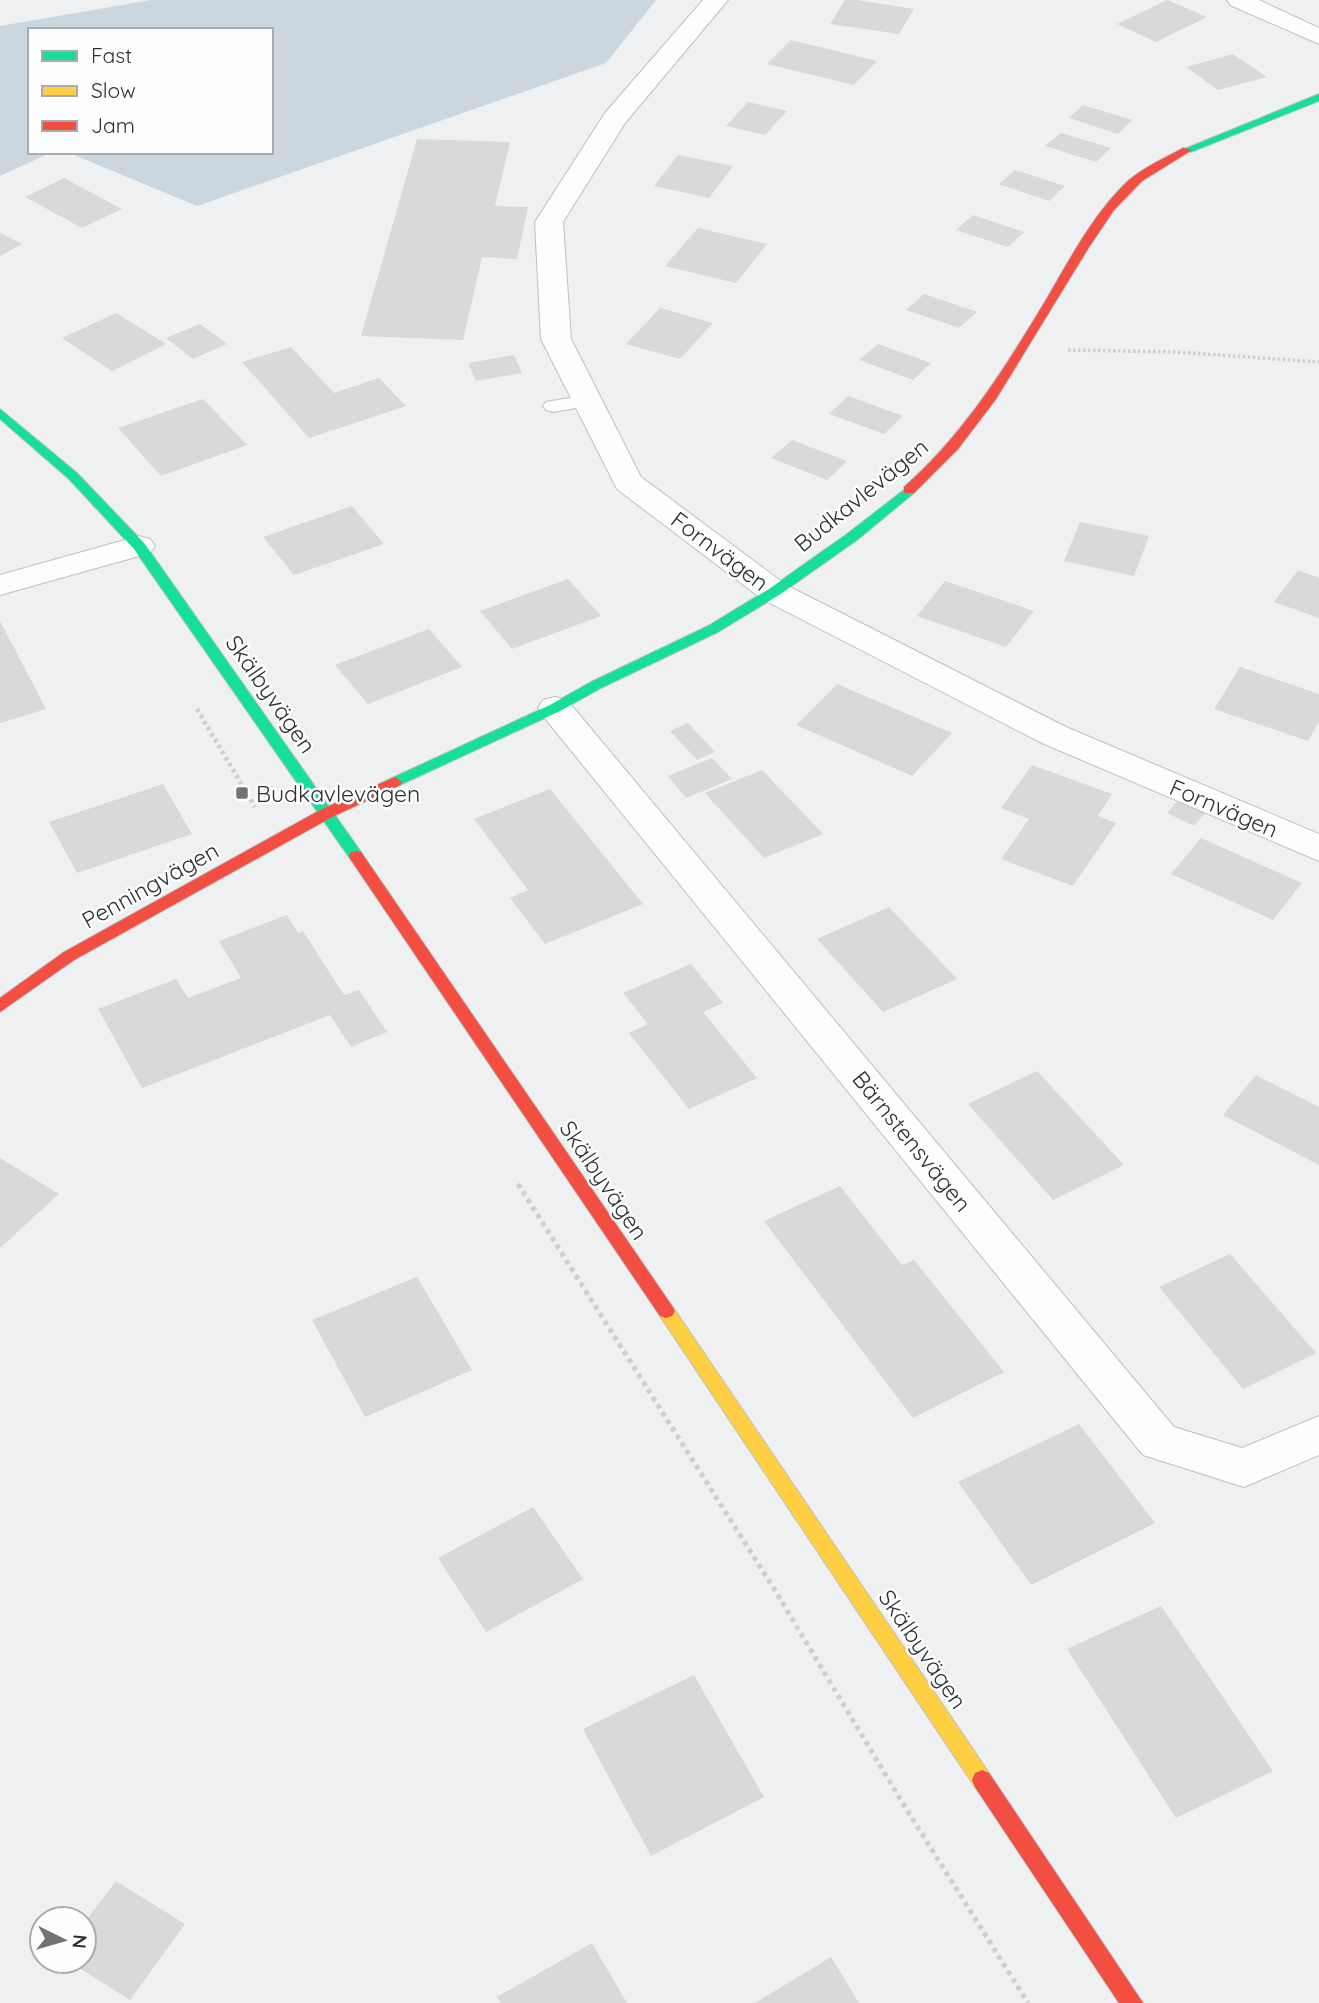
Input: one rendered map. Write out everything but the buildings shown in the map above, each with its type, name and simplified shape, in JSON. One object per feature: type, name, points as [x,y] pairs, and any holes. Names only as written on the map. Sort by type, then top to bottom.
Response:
[{"type":"street","name":"Fornvägen","points":[[716,0],[614,119],[549,222],[556,339],[628,482],[774,592],[1054,735],[1319,848]]},
{"type":"street","points":[[1239,0],[1319,37]]},
{"type":"street","name":"Budkavlevägen","points":[[327,813],[555,709],[596,685],[713,629],[774,592],[852,537],[910,490],[957,444],[1029,338],[1087,241],[1112,206],[1135,182],[1192,147],[1319,97]]},
{"type":"street","name":"Skälbyvägen","points":[[0,413],[73,475],[139,546],[327,813],[799,1506],[1132,2003]]},
{"type":"street","points":[[0,585],[139,546]]},
{"type":"street","name":"Bärnstensvägen","points":[[555,709],[1159,1442],[1244,1468],[1319,1435]]},
{"type":"street","name":"Penningvägen","points":[[0,1006],[69,956],[327,813]]},
{"type":"lane","points":[[553,406],[587,401]]},
{"type":"path","points":[[1066,350],[1175,352],[1319,362]]},
{"type":"path","points":[[194,704],[273,843]]},
{"type":"path","points":[[514,1176],[776,1592],[902,1802],[1028,2003]]},
{"type":"shaded area","points":[[151,0],[656,0],[606,63],[197,206],[72,154],[273,154],[273,28],[28,28],[28,154],[48,154],[0,176],[0,26]]},
{"type":"traffic: fast","points":[[1187,150],[1319,97]]},
{"type":"traffic: fast","points":[[0,413],[73,476],[139,546],[356,856]]},
{"type":"traffic: fast","points":[[395,782],[555,708],[596,685],[713,629],[774,592],[852,537],[909,490]]},
{"type":"traffic: slow","points":[[666,1311],[982,1780]]},
{"type":"traffic: jam","points":[[909,490],[953,446],[992,396],[1110,207],[1138,179],[1187,150]]},
{"type":"traffic: jam","points":[[0,1006],[69,956],[327,813],[395,782]]},
{"type":"traffic: jam","points":[[356,856],[666,1311]]},
{"type":"traffic: jam","points":[[982,1780],[1132,2003]]},
{"type":"place","name":"Budkavlevägen","points":[[242,793]]}]
